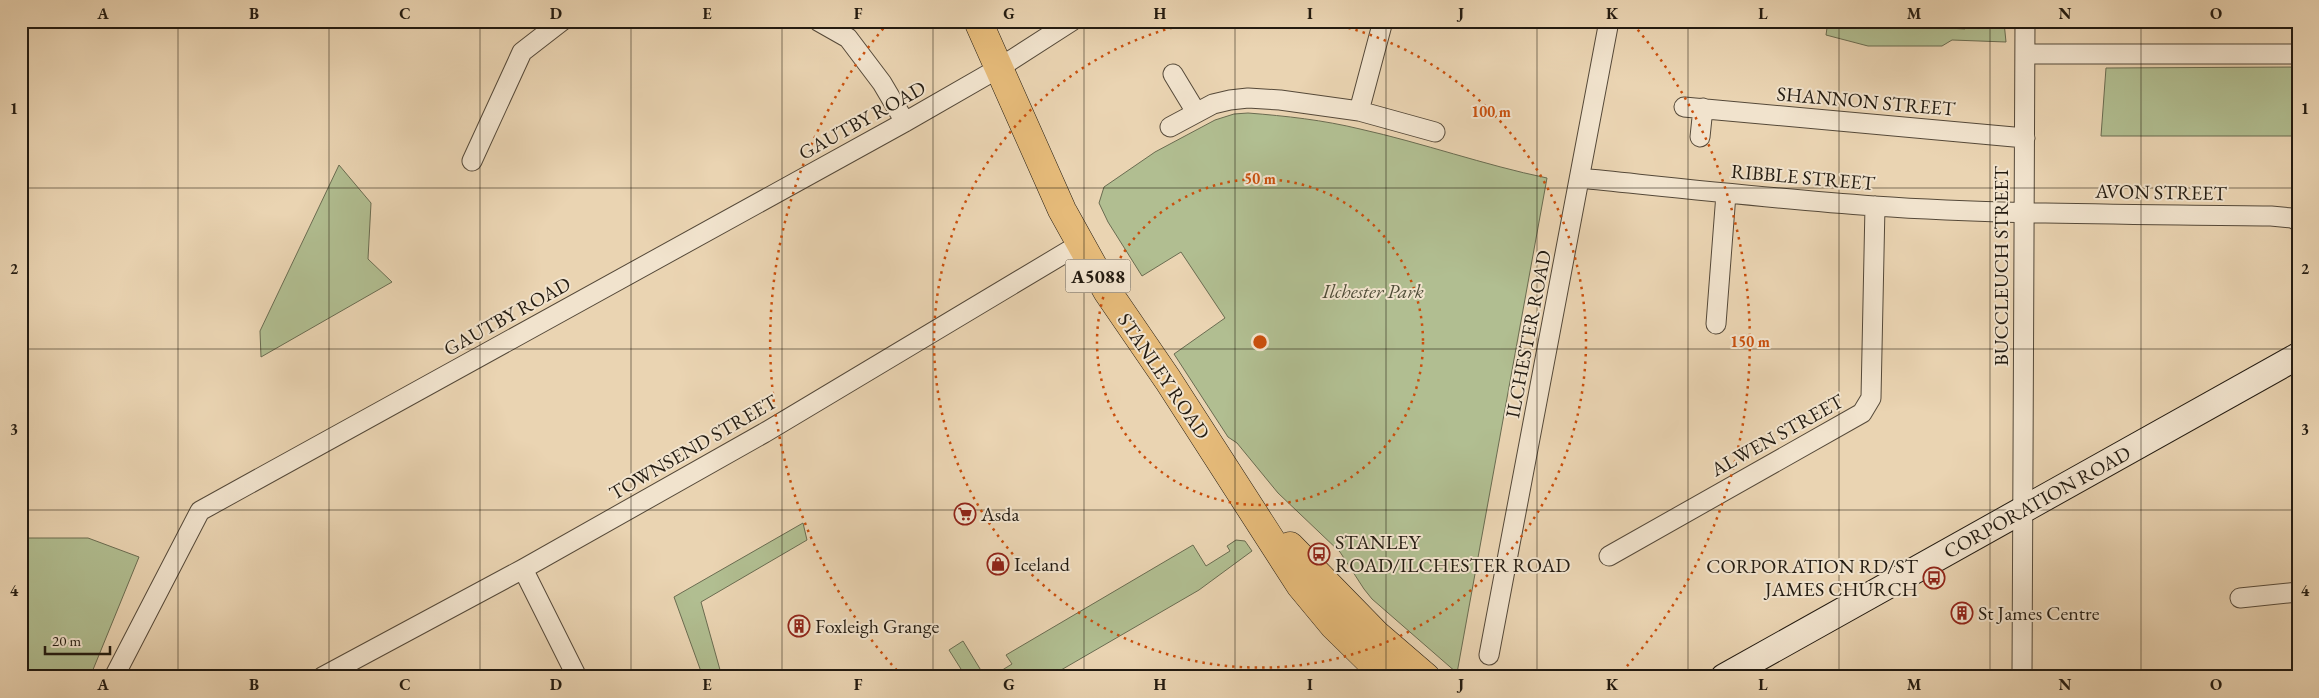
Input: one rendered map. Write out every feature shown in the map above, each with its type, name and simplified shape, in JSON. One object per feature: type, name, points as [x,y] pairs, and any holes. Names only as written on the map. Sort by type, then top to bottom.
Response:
[{"type":"main road","name":"A5088","points":[[978,21],[999,68]]},
{"type":"main road","name":"STANLEY ROAD","points":[[999,68],[1062,210],[1107,290],[1314,602],[1345,638],[1386,677]]},
{"type":"main road","name":"STANLEY ROAD","points":[[1225,468],[1302,559],[1376,634],[1421,674]]},
{"type":"street","points":[[472,161],[522,52],[562,21]]},
{"type":"street","points":[[818,21],[848,38],[882,84],[905,122]]},
{"type":"street","name":"GAUTBY ROAD","points":[[114,677],[200,511],[905,122],[999,68],[1072,21]]},
{"type":"street","points":[[1360,111],[1383,21]]},
{"type":"street","name":"BUCCLEUCH STREET","points":[[2022,677],[2025,21]]},
{"type":"street","name":"ILCHESTER ROAD","points":[[1489,655],[1580,178],[1607,22]]},
{"type":"street","points":[[2025,54],[2298,54]]},
{"type":"street","points":[[1173,74],[1196,112]]},
{"type":"street","points":[[1170,127],[1196,112],[1230,100],[1248,98],[1280,100],[1360,111],[1435,132]]},
{"type":"street","name":"SHANNON STREET","points":[[1684,107],[2025,138]]},
{"type":"street","points":[[1700,137],[1703,108]]},
{"type":"street","name":"RIBBLE STREET","points":[[1580,178],[1726,194],[1875,206],[2023,213]]},
{"type":"street","points":[[1716,324],[1726,194]]},
{"type":"street","name":"ALWEN STREET","points":[[1609,556],[1862,413],[1871,398],[1875,206]]},
{"type":"street","name":"AVON STREET","points":[[2023,213],[2271,216],[2292,218],[2298,221]]},
{"type":"street","name":"TOWNSEND STREET","points":[[322,677],[523,569],[772,428],[1080,244]]},
{"type":"street","name":"CORPORATION ROAD","points":[[1724,677],[2298,356]]},
{"type":"street","points":[[523,569],[577,677]]},
{"type":"street","points":[[2240,598],[2298,592]]},
{"type":"green space","points":[[986,21],[1016,21],[1008,26],[997,28]]},
{"type":"green space","points":[[1828,21],[1965,29],[1966,21],[2002,21],[2004,22],[2006,42],[1952,40],[1942,46],[1868,46],[1826,35]]},
{"type":"green space","points":[[2298,67],[2298,136],[2101,136],[2106,68]]},
{"type":"green space","name":"Ilchester Park","points":[[1234,114],[1276,115],[1346,126],[1547,178],[1457,673],[1372,599],[1340,552],[1278,493],[1237,443],[1228,437],[1174,354],[1225,318],[1181,252],[1142,276],[1108,222],[1099,203],[1104,187],[1155,152],[1215,120]]},
{"type":"green space","points":[[339,165],[371,203],[368,259],[392,282],[261,357],[260,331]]},
{"type":"green space","points":[[803,523],[807,540],[701,602],[722,677],[703,677],[674,597]]},
{"type":"green space","points":[[21,538],[88,538],[139,557],[90,677],[21,677]]},
{"type":"green space","points":[[1236,540],[1245,541],[1252,551],[1199,590],[1049,677],[991,677],[1012,664],[1006,655],[1193,545],[1206,566],[1230,551],[1227,546]]},
{"type":"green space","points":[[963,641],[985,677],[966,677],[949,650]]},
{"type":"place","name":"Asda","points":[[965,514]]},
{"type":"place","name":"STANLEY ROAD/ILCHESTER ROAD","points":[[1319,554]]},
{"type":"place","name":"Iceland","points":[[998,564]]},
{"type":"place","name":"CORPORATION RD/ST JAMES CHURCH","points":[[1934,578]]},
{"type":"place","name":"St James Centre","points":[[1962,613]]},
{"type":"place","name":"Foxleigh Grange","points":[[799,626]]}]
